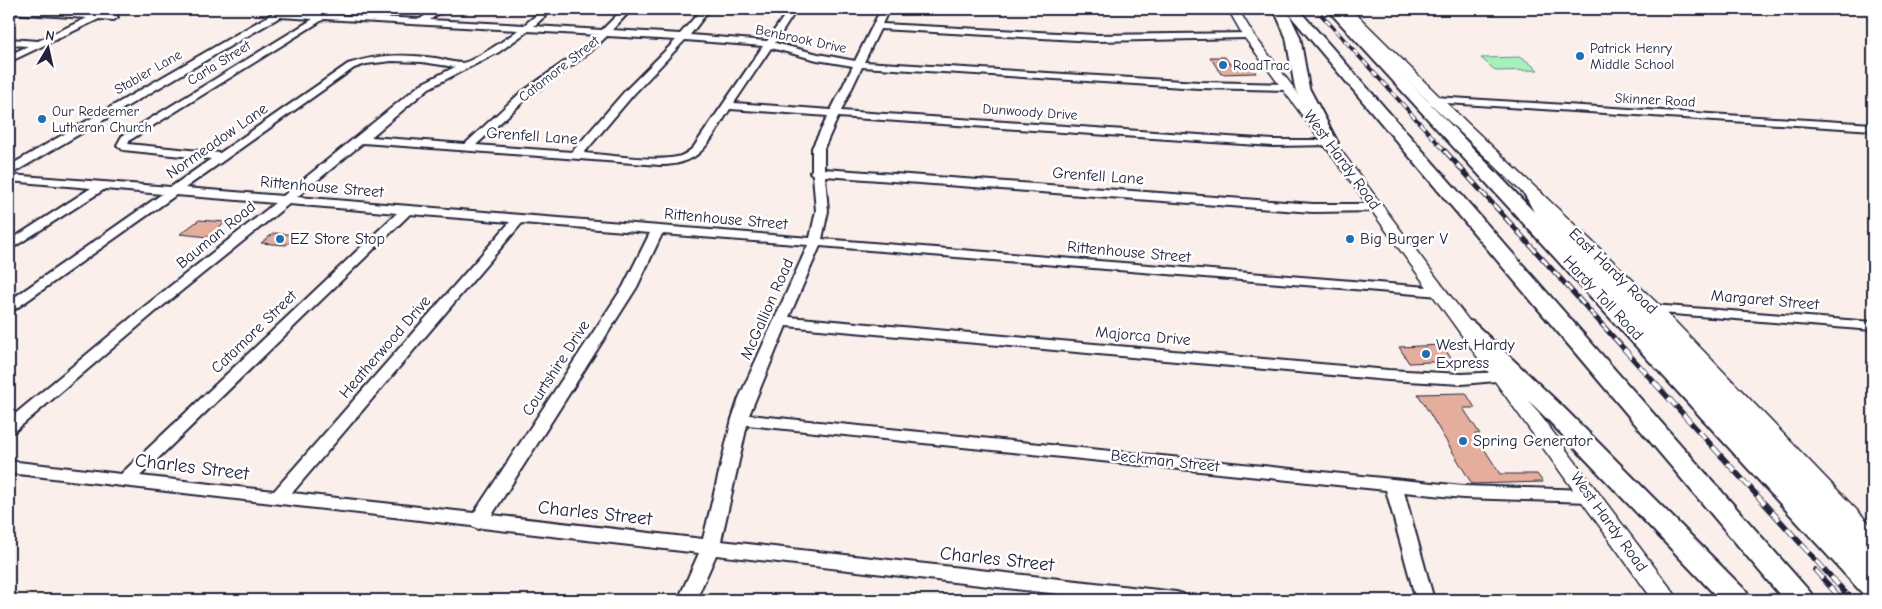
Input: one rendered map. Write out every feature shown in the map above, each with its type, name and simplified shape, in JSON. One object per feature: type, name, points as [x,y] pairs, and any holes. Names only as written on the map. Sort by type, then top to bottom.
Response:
[{"type":"highway","points":[[1280,9],[1294,37],[1302,88],[1330,143]]},
{"type":"highway","points":[[1291,9],[1800,600]]},
{"type":"highway","name":"Hardy Toll Road","points":[[1333,9],[1873,586]]},
{"type":"highway","points":[[1534,195],[1543,213],[1873,565]]},
{"type":"highway","points":[[1466,326],[1557,415],[1737,600]]},
{"type":"main road","name":"East Hardy Road","points":[[1345,9],[1435,100],[1653,309],[1873,541]]},
{"type":"main road","points":[[1352,9],[1363,29]]},
{"type":"main road","name":"West Hardy Road","points":[[1233,12],[1248,35],[1466,326],[1666,600]]},
{"type":"street","points":[[61,13],[71,9]]},
{"type":"street","name":"Carla Street","points":[[223,157],[127,148],[122,145],[126,138],[334,9]]},
{"type":"street","points":[[423,21],[440,9]]},
{"type":"street","name":"Bauman Road","points":[[9,427],[149,310],[361,140],[425,86],[496,50],[549,9]]},
{"type":"street","name":"Catamore Street","points":[[467,148],[522,97],[578,56],[628,9]]},
{"type":"street","points":[[576,155],[629,93],[664,59],[706,9]]},
{"type":"street","points":[[727,106],[792,9]]},
{"type":"street","name":"McGallion Road","points":[[687,600],[710,548],[740,419],[747,398],[814,243],[822,211],[822,199],[816,172],[818,148],[885,9]]},
{"type":"street","points":[[9,10],[114,17]]},
{"type":"street","points":[[9,21],[30,11]]},
{"type":"street","name":"Benbrook Drive","points":[[278,14],[423,21],[769,44],[816,57],[858,64],[1189,84],[1288,87]]},
{"type":"street","name":"Stabler Lane","points":[[11,178],[278,14]]},
{"type":"street","points":[[9,60],[98,16]]},
{"type":"street","points":[[876,26],[1095,38],[1248,35]]},
{"type":"street","points":[[9,42],[39,44]]},
{"type":"street","name":"Normeadow Lane","points":[[9,307],[358,62],[389,58],[464,66]]},
{"type":"street","name":"Skinner Road","points":[[1435,100],[1873,127]]},
{"type":"street","name":"Dunwoody Drive","points":[[727,106],[1273,143],[1330,143]]},
{"type":"street","name":"Grenfell Lane","points":[[361,140],[669,162],[688,158],[697,150],[727,106]]},
{"type":"street","name":"Grenfell Lane","points":[[816,172],[1281,206],[1378,208]]},
{"type":"street","name":"Rittenhouse Street","points":[[11,178],[1440,292]]},
{"type":"street","points":[[9,246],[102,186]]},
{"type":"street","name":"Catamore Street","points":[[125,480],[407,210]]},
{"type":"street","name":"Heatherwood Drive","points":[[278,498],[519,218]]},
{"type":"street","name":"Courtshire Drive","points":[[478,522],[630,286],[639,271],[657,230]]},
{"type":"street","name":"Margaret Street","points":[[1653,309],[1873,326]]},
{"type":"street","name":"Majorca Drive","points":[[781,321],[1388,375],[1454,379],[1503,377]]},
{"type":"street","name":"Beckman Street","points":[[740,419],[1489,494],[1590,496]]},
{"type":"street","name":"Charles Street","points":[[9,467],[478,522],[1176,600]]},
{"type":"street","points":[[1394,484],[1425,600]]},
{"type":"green space","points":[[1522,57],[1538,70],[1496,71],[1481,58]]},
{"type":"building","points":[[1210,57],[1225,57],[1230,64],[1249,63],[1256,73],[1221,74]]},
{"type":"building","points":[[199,220],[226,222],[208,237],[180,234]]},
{"type":"building","name":"EZ Store Stop","points":[[274,233],[298,235],[286,245],[261,243]]},
{"type":"building","name":"West Hardy Express","points":[[1442,345],[1453,361],[1409,363],[1399,347]]},
{"type":"building","name":"Spring Generator","points":[[1466,393],[1475,408],[1463,408],[1480,434],[1475,434],[1500,474],[1537,474],[1543,482],[1472,484],[1418,394]]},
{"type":"railway","points":[[1316,9],[1446,152]]},
{"type":"railway","points":[[1445,151],[1625,350]]},
{"type":"railway","points":[[1624,349],[1852,600]]},
{"type":"railway","points":[[1815,570],[1842,600]]},
{"type":"place","name":"Patrick Henry Middle School","points":[[1580,56]]},
{"type":"place","name":"RoadTrac","points":[[1223,65]]},
{"type":"place","name":"Our Redeemer Lutheran Church","points":[[42,119]]},
{"type":"place","name":"EZ Store Stop","points":[[280,239]]},
{"type":"place","name":"Big Burger V","points":[[1350,239]]},
{"type":"place","name":"West Hardy Express","points":[[1426,354]]},
{"type":"place","name":"Spring Generator","points":[[1463,441]]}]
